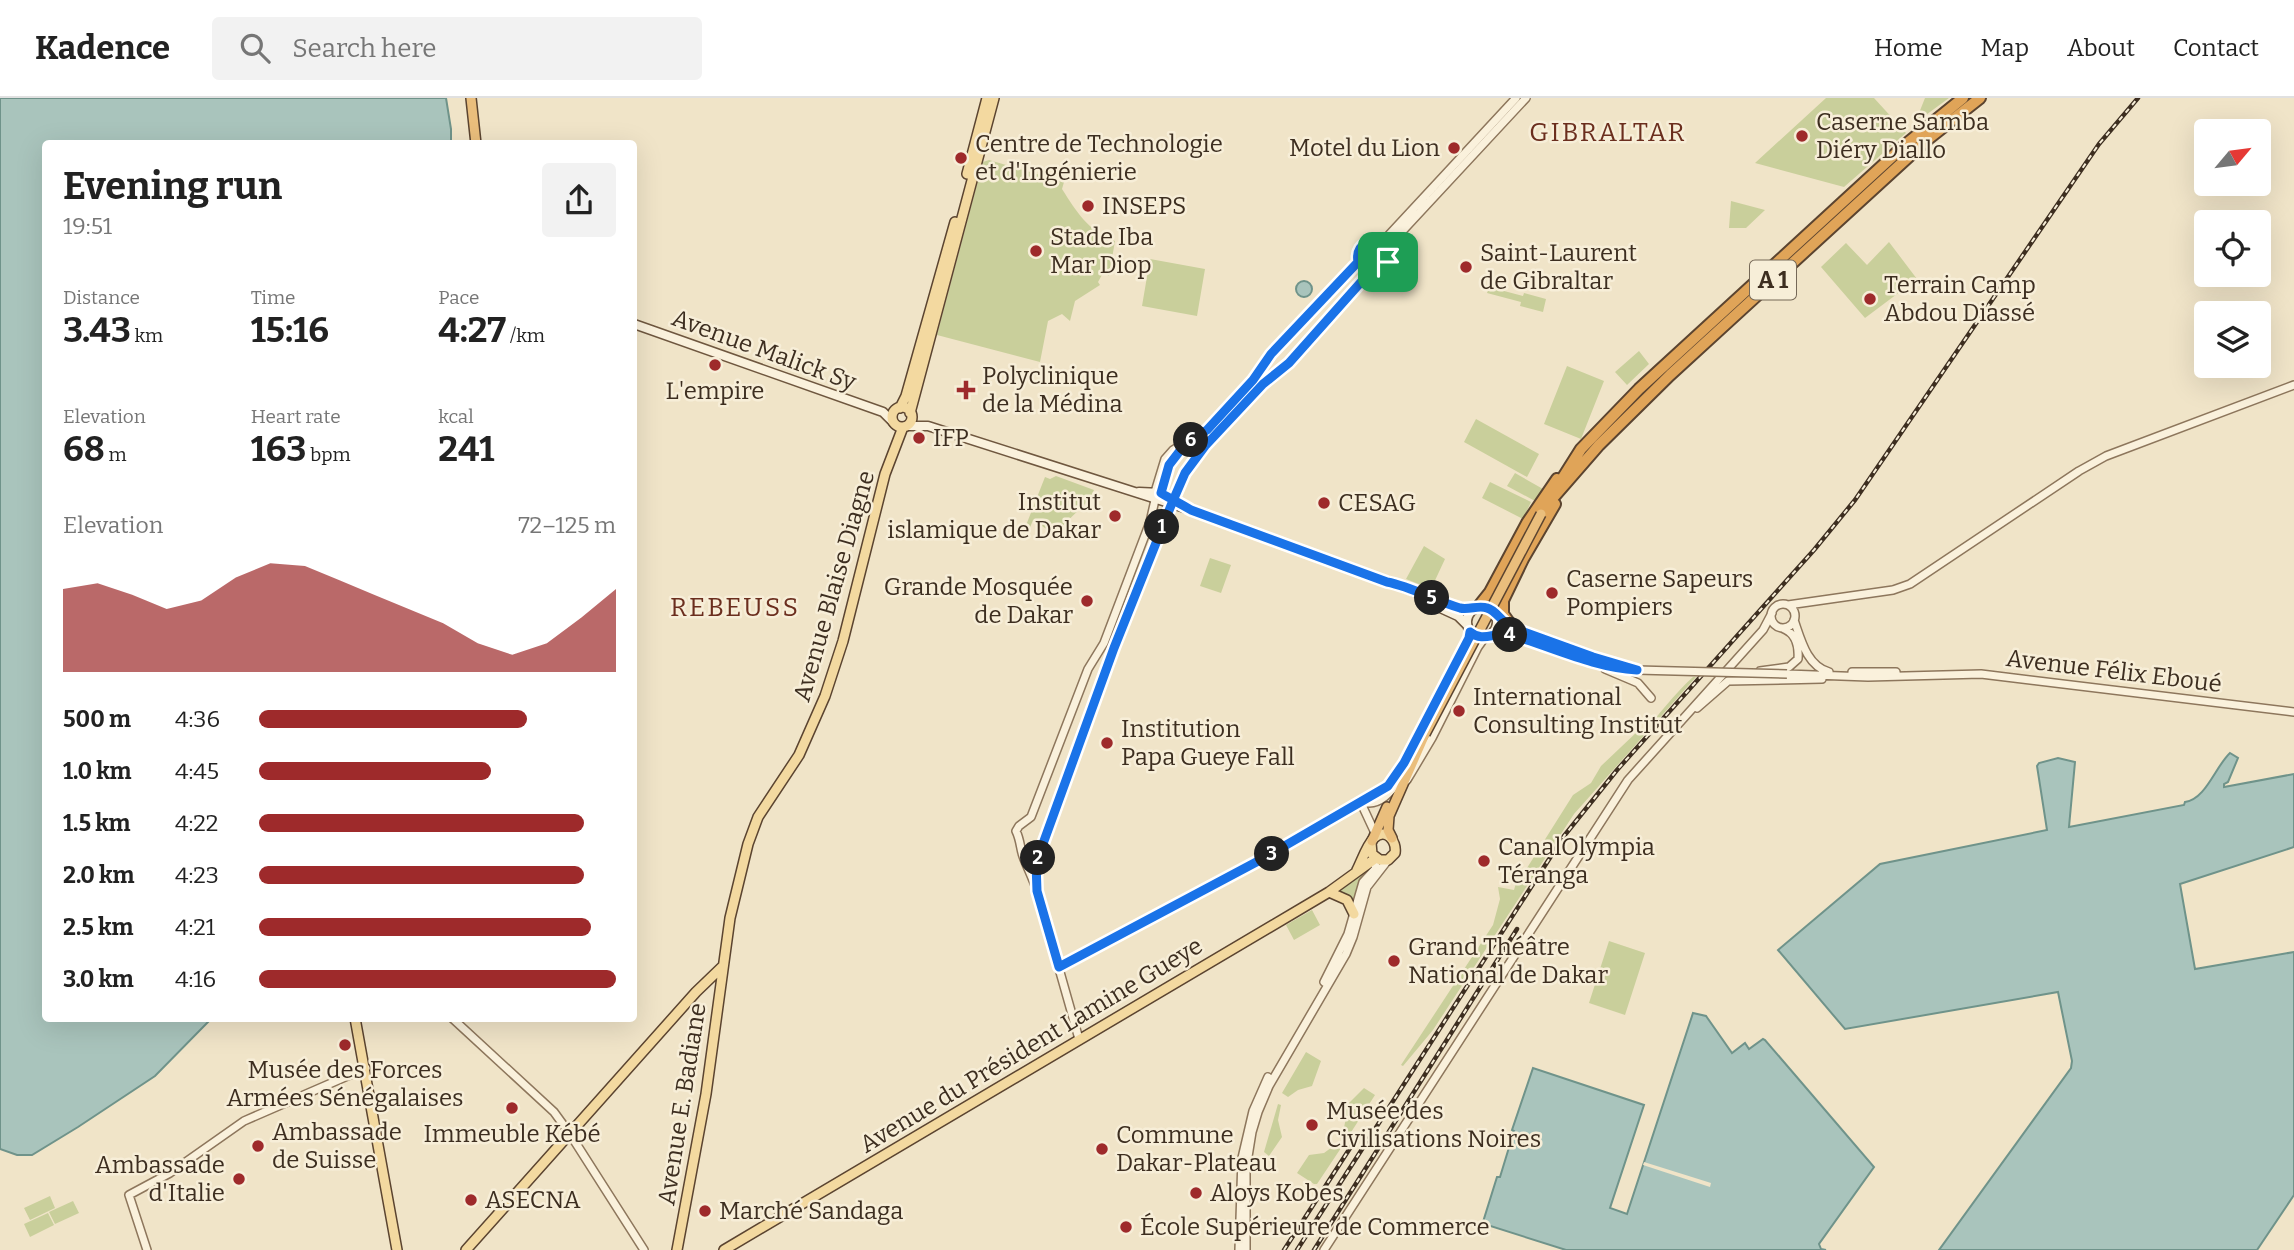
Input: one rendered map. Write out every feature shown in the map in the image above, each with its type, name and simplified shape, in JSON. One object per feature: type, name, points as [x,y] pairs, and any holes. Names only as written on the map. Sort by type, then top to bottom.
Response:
[{"type":"highway","points":[[468,98],[475,140]]},
{"type":"highway","name":"A 1","points":[[1392,838],[1388,821],[1410,767],[1543,511],[1604,424],[1895,154],[1963,98]]},
{"type":"highway","name":"A 1","points":[[1572,469],[1670,374],[1928,138],[1980,98]]},
{"type":"highway","points":[[1497,616],[1510,585],[1572,469]]},
{"type":"highway","points":[[1476,608],[1490,593],[1545,495],[1572,469]]},
{"type":"highway","points":[[1510,585],[1502,610],[1513,628]]},
{"type":"highway","name":"A 1","points":[[1373,839],[1388,806],[1400,789]]},
{"type":"main road","points":[[900,425],[892,414],[898,408],[913,373],[987,98]]},
{"type":"main road","points":[[900,425],[911,421],[994,98]]},
{"type":"main road","name":"Avenue Malick Sy","points":[[637,325],[883,412],[900,425]]},
{"type":"main road","points":[[898,408],[906,409],[928,426]]},
{"type":"main road","name":"Avenue Malick Sy","points":[[883,412],[898,408]]},
{"type":"main road","points":[[900,425],[928,426],[1135,491],[1157,495],[1387,582],[1452,613],[1480,638],[1491,635],[1497,626],[1497,616],[1489,608],[1461,608],[1403,585],[1387,582]]},
{"type":"main road","name":"Avenue Blaise Diagne","points":[[724,964],[730,918],[753,828],[766,803],[799,755],[825,696],[843,641],[900,425]]},
{"type":"main road","points":[[1469,628],[1468,617],[1476,608]]},
{"type":"main road","points":[[1382,834],[1392,838],[1396,850],[1388,860],[1377,859],[1371,852],[1373,839],[1382,834]]},
{"type":"main road","name":"Avenue du Président Lamine Gueye","points":[[1357,871],[1373,839]]},
{"type":"main road","name":"Avenue du Président Lamine Gueye","points":[[724,1250],[1329,892],[1377,859]]},
{"type":"main road","points":[[1329,892],[1347,900],[1354,914]]},
{"type":"main road","points":[[466,1250],[724,964]]},
{"type":"main road","name":"Avenue E. Badiane","points":[[677,1250],[706,1094],[724,964]]},
{"type":"main road","points":[[356,1022],[397,1250]]},
{"type":"street","points":[[1364,267],[1358,254],[1362,245],[1378,242],[1388,236],[1516,98]]},
{"type":"street","points":[[1387,251],[1394,240],[1526,98]]},
{"type":"street","points":[[1364,267],[1380,271],[1386,266],[1387,251],[1378,242]]},
{"type":"street","points":[[1079,1039],[1031,863],[1022,856],[1022,844],[1017,828],[1028,821],[1034,810],[1088,669],[1104,643],[1169,465],[1186,443],[1207,430],[1253,380],[1271,354],[1364,267]]},
{"type":"street","points":[[1031,863],[1040,851],[1114,648],[1185,473],[1205,446],[1263,384],[1289,363],[1364,267]]},
{"type":"street","points":[[1324,1250],[1628,780],[1763,630],[1778,605],[1893,590],[1910,584],[2079,471],[2106,456],[2294,385]]},
{"type":"street","points":[[1763,630],[1790,625],[1805,601]]},
{"type":"street","points":[[1788,605],[1792,608],[1811,661],[1820,669],[1829,672]]},
{"type":"street","points":[[1772,613],[1773,621],[1790,631],[1798,648],[1798,659],[1785,671]]},
{"type":"street","points":[[1497,616],[1513,628],[1618,666]]},
{"type":"street","points":[[1059,967],[1262,859],[1388,786],[1398,774],[1469,638],[1469,628]]},
{"type":"street","points":[[1400,789],[1414,772],[1478,647],[1491,635],[1512,635],[1581,660],[1638,683],[1651,698]]},
{"type":"street","points":[[1798,659],[1811,661]]},
{"type":"street","points":[[1581,660],[1618,666]]},
{"type":"street","points":[[1806,673],[1811,661]]},
{"type":"street","name":"Avenue Félix Eboué","points":[[1618,666],[1673,672],[1785,671],[1868,677],[1981,674],[2294,712]]},
{"type":"street","name":"Avenue Félix Eboué","points":[[1806,673],[1900,671],[1930,674]]},
{"type":"street","points":[[1720,675],[1728,681],[1868,677]]},
{"type":"street","points":[[1677,725],[1728,681]]},
{"type":"street","points":[[1362,803],[1370,804],[1380,800],[1410,767]]},
{"type":"street","points":[[1362,803],[1373,839]]},
{"type":"street","points":[[1022,844],[1040,851]]},
{"type":"street","points":[[1239,1250],[1242,1158],[1253,1111],[1263,1086],[1335,962],[1363,882],[1375,869],[1377,859]]},
{"type":"street","points":[[1246,1250],[1246,1169],[1252,1132],[1263,1100],[1346,954],[1367,887],[1388,860]]},
{"type":"street","points":[[456,1022],[554,1112],[644,1250]]},
{"type":"street","points":[[147,1250],[129,1195],[170,1173],[244,1121],[366,1068]]},
{"type":"green space","points":[[1826,98],[1874,98],[1906,133],[1844,187],[1755,163]]},
{"type":"green space","points":[[1925,98],[1949,98],[1915,123]]},
{"type":"green space","name":"Stade Iba Mar Diop","points":[[989,160],[1064,182],[1062,189],[1084,220],[1115,241],[1109,276],[1103,273],[1098,282],[1100,285],[1075,301],[1070,321],[1062,314],[1048,321],[1040,362],[937,335],[983,162]]},
{"type":"green space","points":[[1731,201],[1765,210],[1746,228],[1729,228]]},
{"type":"green space","points":[[1373,242],[1383,246],[1387,256],[1383,266],[1373,270],[1363,266],[1359,256],[1363,246]]},
{"type":"green space","name":"Terrain Camp Abdou Diassé","points":[[1889,242],[1917,279],[1865,318],[1821,267],[1846,243],[1867,265]]},
{"type":"green space","points":[[1150,259],[1205,269],[1197,316],[1142,306]]},
{"type":"green space","points":[[1489,287],[1546,299],[1543,312],[1520,306],[1521,302],[1487,293]]},
{"type":"green space","points":[[1639,351],[1649,364],[1627,385],[1615,372]]},
{"type":"green space","points":[[1567,366],[1604,381],[1581,439],[1544,424]]},
{"type":"green space","points":[[1476,419],[1539,454],[1527,477],[1464,442]]},
{"type":"green space","points":[[1515,473],[1543,489],[1535,501],[1507,486]]},
{"type":"green space","points":[[1056,476],[1094,490],[1088,501],[1054,534],[1033,520],[1027,535],[1023,533],[1045,477],[1050,479]]},
{"type":"green space","points":[[1490,482],[1531,502],[1523,519],[1482,498]]},
{"type":"green space","points":[[1424,546],[1445,559],[1431,589],[1406,579]]},
{"type":"green space","points":[[1210,558],[1231,565],[1221,593],[1200,586]]},
{"type":"green space","points":[[1693,677],[1696,677],[1574,814],[1433,1030],[1403,1066],[1401,1065],[1493,925],[1500,899],[1498,887],[1514,890],[1518,876],[1522,876],[1573,795],[1591,783],[1601,766],[1639,730],[1642,734]]},
{"type":"green space","points":[[1372,863],[1358,884],[1353,904],[1337,892]]},
{"type":"green space","points":[[1312,910],[1320,925],[1294,940],[1286,925]]},
{"type":"green space","points":[[1609,941],[1645,953],[1625,1015],[1589,1003]]},
{"type":"green space","points":[[1306,1052],[1321,1061],[1312,1086],[1298,1090],[1288,1097],[1282,1093]]},
{"type":"green space","points":[[1364,1088],[1375,1095],[1346,1140],[1342,1137],[1346,1118],[1344,1108]]},
{"type":"green space","points":[[1278,1104],[1281,1105],[1278,1120],[1282,1137],[1269,1156],[1264,1152]]},
{"type":"green space","points":[[1339,1142],[1343,1145],[1317,1184],[1297,1173],[1309,1155],[1324,1153]]},
{"type":"green space","points":[[50,1196],[55,1208],[30,1220],[24,1208]]},
{"type":"green space","points":[[73,1201],[79,1213],[55,1224],[49,1212]]},
{"type":"green space","points":[[48,1213],[54,1225],[30,1237],[24,1224]]},
{"type":"water","points":[[0,98],[446,98],[451,140],[42,140],[42,1022],[208,1022],[155,1076],[78,1127],[32,1155],[17,1155],[0,1149]]},
{"type":"water","points":[[1304,281],[1310,283],[1310,295],[1304,297],[1298,295],[1296,289],[1298,283]]},
{"type":"water","points":[[2230,753],[2238,758],[2224,787],[2294,774],[2294,847],[2180,884],[2195,969],[2294,952],[2294,1195],[2257,1250],[1939,1250],[2071,1068],[2072,1061],[2058,992],[1845,1029],[1778,950],[1880,864],[2047,830],[2037,766],[2039,763],[2058,758],[2075,762],[2069,827],[2184,805],[2205,789]]},
{"type":"water","points":[[1693,1013],[1706,1016],[1732,1053],[1745,1043],[1749,1049],[1765,1040],[1874,1167],[1819,1244],[1821,1249],[1826,1250],[1566,1250],[1484,1224],[1533,1068],[1644,1105],[1610,1208],[1627,1214]]},
{"type":"pier","points":[[1644,1162],[1711,1183],[1710,1187],[1643,1165]]},
{"type":"railway","points":[[1297,1250],[1564,836],[1617,770],[1814,550],[1855,500],[2099,144],[2138,98]]},
{"type":"railway","points":[[1314,1250],[1517,929]]},
{"type":"railway","points":[[1284,1250],[1354,1142]]},
{"type":"place","name":"Caserne Samba Diéry Diallo","points":[[1802,136]]},
{"type":"place","name":"Motel du Lion","points":[[1454,148]]},
{"type":"place","name":"Centre de Technologie et d'Ingénierie","points":[[961,158]]},
{"type":"place","name":"INSEPS","points":[[1088,206]]},
{"type":"place","name":"Stade Iba Mar Diop","points":[[1036,251]]},
{"type":"place","name":"Saint-Laurent de Gibraltar","points":[[1466,267]]},
{"type":"place","name":"Terrain Camp Abdou Diassé","points":[[1870,299]]},
{"type":"place","name":"L'empire","points":[[715,365]]},
{"type":"place","name":"Polyclinique de la Médina","points":[[966,390]]},
{"type":"place","name":"IFP","points":[[919,438]]},
{"type":"place","name":"CESAG","points":[[1324,503]]},
{"type":"place","name":"Institut islamique de Dakar","points":[[1115,516]]},
{"type":"place","name":"Caserne Sapeurs Pompiers","points":[[1552,593]]},
{"type":"place","name":"Grande Mosquée de Dakar","points":[[1087,601]]},
{"type":"place","name":"International Consulting Institut","points":[[1459,711]]},
{"type":"place","name":"Institution Papa Gueye Fall","points":[[1107,743]]},
{"type":"place","name":"CanalOlympia Téranga","points":[[1484,861]]},
{"type":"place","name":"Grand Théâtre National de Dakar","points":[[1394,961]]},
{"type":"place","name":"Musée des Forces Armées Sénégalaises","points":[[345,1045]]},
{"type":"place","name":"Immeuble Kébé","points":[[512,1108]]},
{"type":"place","name":"Musée des Civilisations Noires","points":[[1312,1125]]},
{"type":"place","name":"Ambassade de Suisse","points":[[258,1146]]},
{"type":"place","name":"Commune Dakar-Plateau","points":[[1102,1149]]},
{"type":"place","name":"Ambassade d'Italie","points":[[239,1179]]},
{"type":"place","name":"Aloys Kobes","points":[[1196,1193]]},
{"type":"place","name":"ASECNA","points":[[471,1200]]},
{"type":"place","name":"Marché Sandaga","points":[[705,1211]]},
{"type":"place","name":"École Supérieure de Commerce","points":[[1126,1227]]},
{"type":"district","name":"GIBRALTAR","points":[[1608,132]]},
{"type":"district","name":"REBEUSS","points":[[735,607]]},
{"type":"route","points":[[1388,262],[1380,271],[1370,272],[1289,363],[1263,384],[1223,426],[1191,464],[1172,499],[1114,648],[1036,863],[1037,891],[1059,967],[1262,859],[1388,786],[1404,763],[1470,632],[1480,638],[1492,634],[1512,635],[1581,660],[1618,669],[1637,670],[1513,628],[1501,621],[1489,608],[1461,608],[1429,597],[1403,585],[1387,582],[1191,510],[1172,499],[1161,493],[1169,465],[1186,443],[1207,430],[1253,380],[1266,359],[1358,262],[1362,245],[1371,241],[1382,245],[1388,254],[1388,262]]}]
